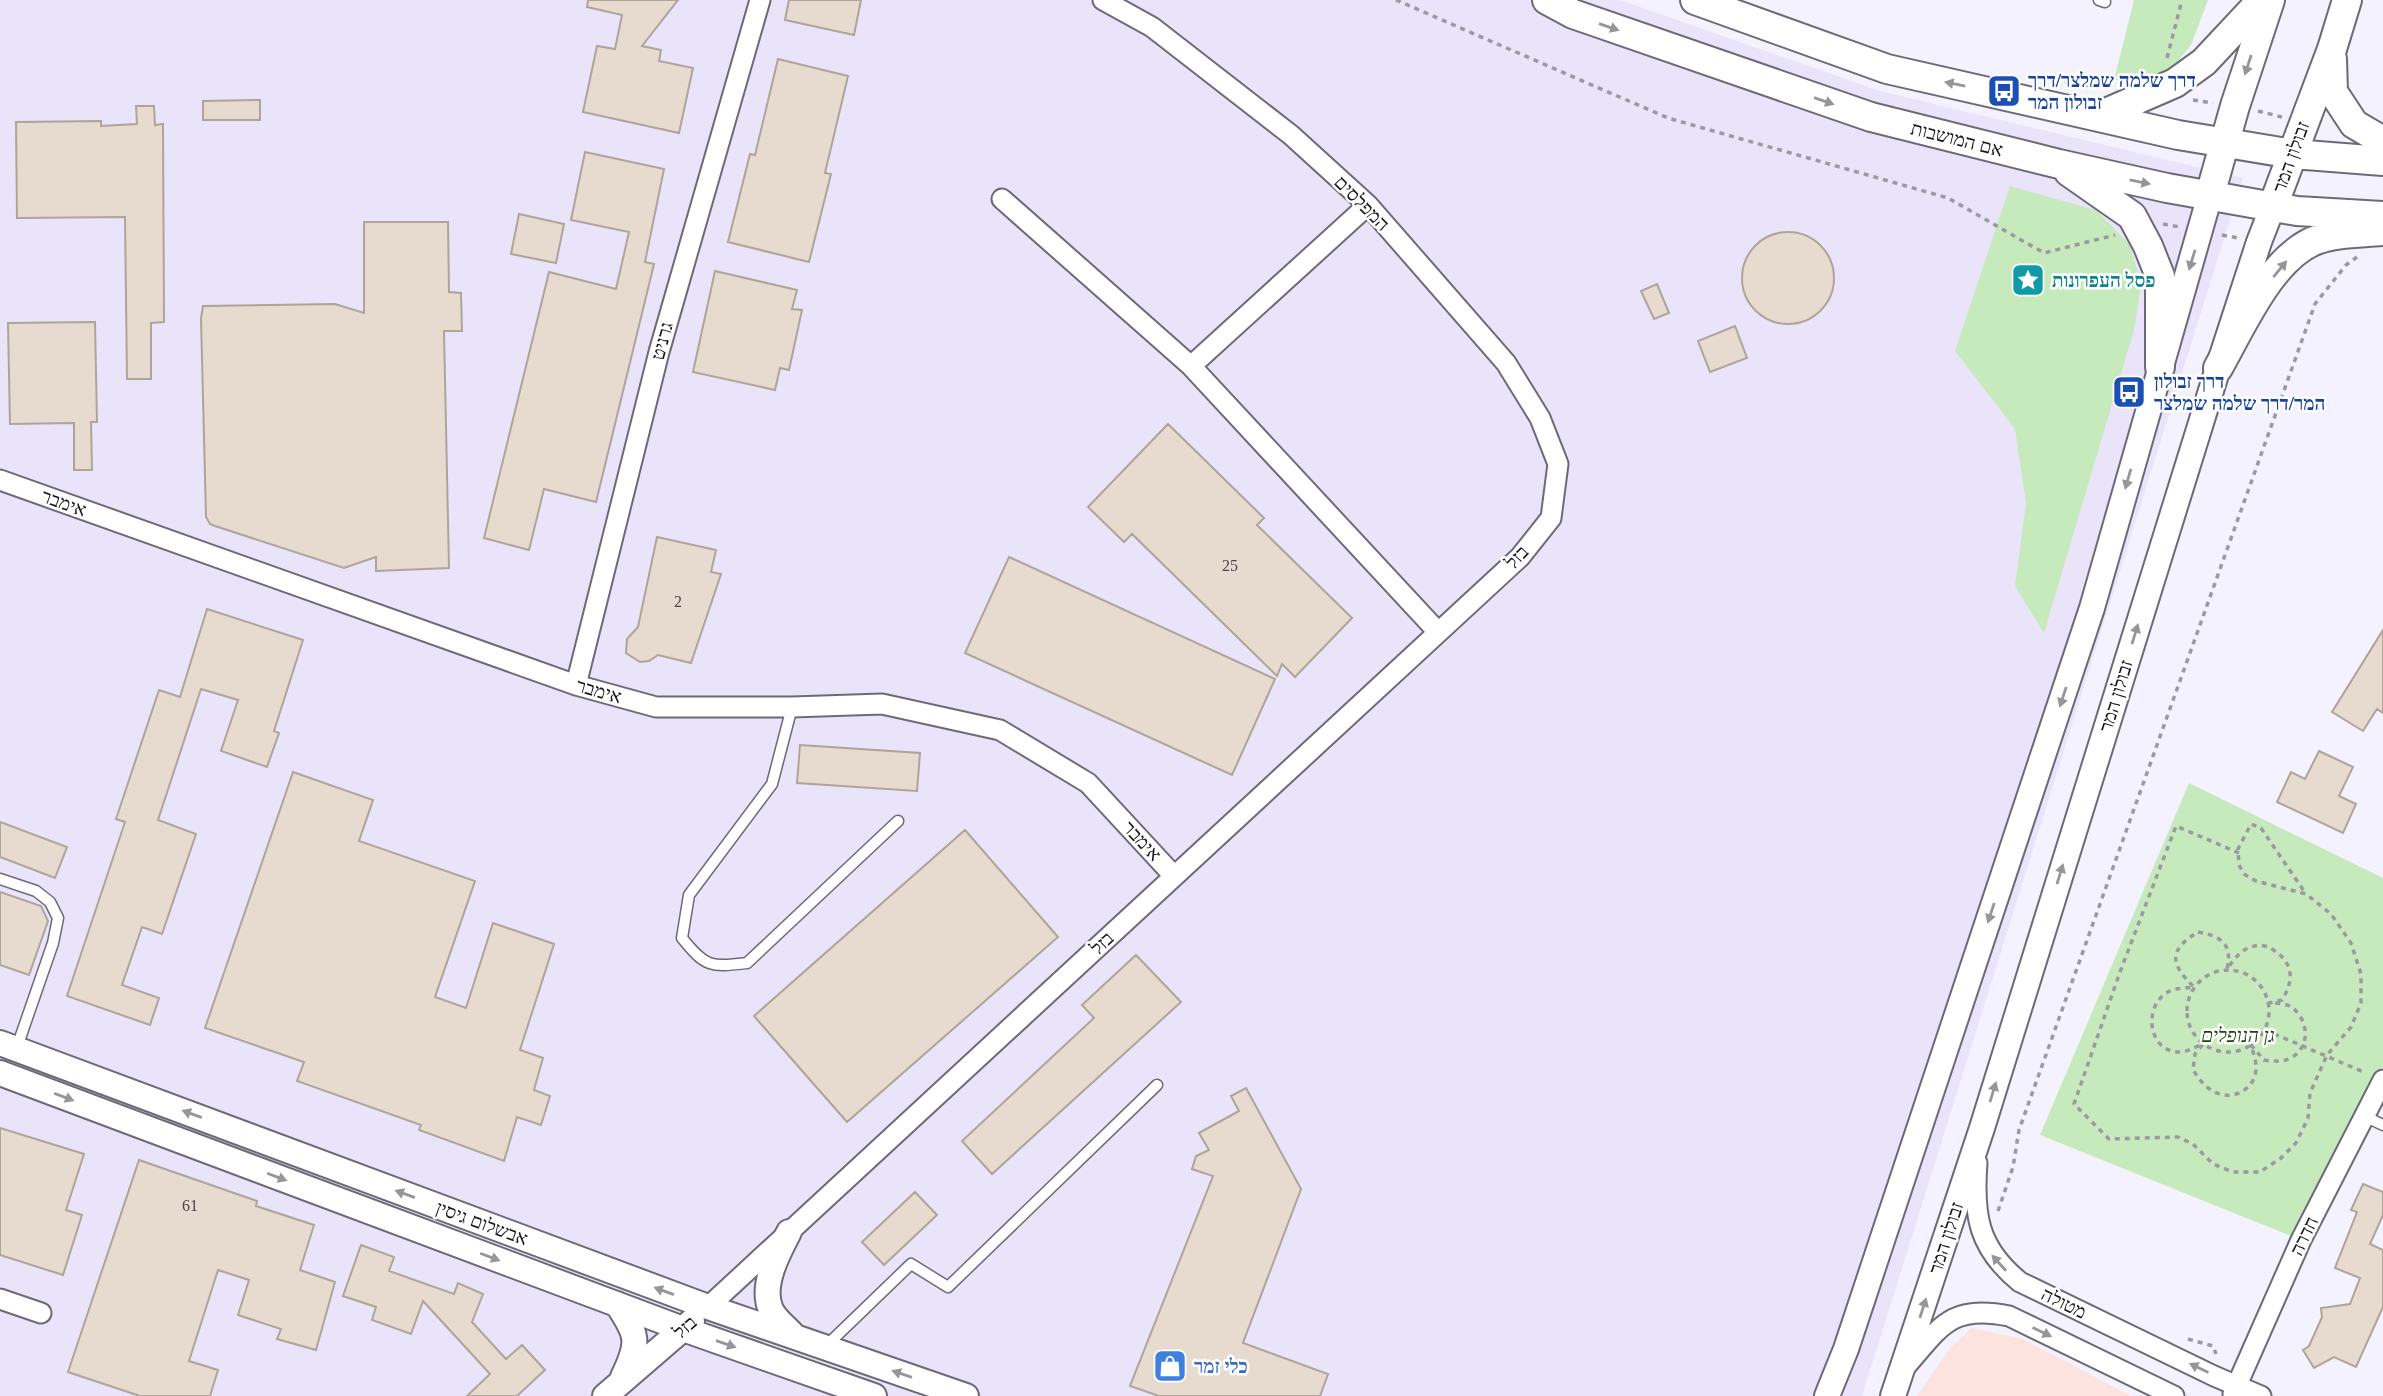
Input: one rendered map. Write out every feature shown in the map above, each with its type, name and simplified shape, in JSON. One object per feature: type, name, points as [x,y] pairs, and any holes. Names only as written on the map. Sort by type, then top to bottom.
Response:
[{"type":"main road","name":"אם המושבות","points":[[1547,0],[1573,14],[1871,117],[2059,164],[2210,195],[2297,211],[2383,216]]},
{"type":"main road","points":[[1696,0],[1887,69],[2178,135],[2293,154],[2383,161]]},
{"type":"main road","points":[[2099,116],[2175,83],[2204,62],[2262,0]]},
{"type":"main road","points":[[2210,195],[2235,106],[2270,0]]},
{"type":"main road","name":"זבולון המר","points":[[2273,206],[2332,49],[2347,0]]},
{"type":"main road","points":[[2332,49],[2333,92],[2354,124],[2383,141]]},
{"type":"main road","points":[[2059,164],[2132,216],[2140,229],[2160,276],[2160,367]]},
{"type":"main road","points":[[2218,368],[2262,291],[2293,252],[2319,238],[2383,231]]},
{"type":"street","name":"גרניט","points":[[576,685],[659,352],[760,0]]},
{"type":"street","name":"המפלסים","points":[[1103,0],[1152,27],[1227,85],[1291,135],[1368,205],[1506,363],[1540,418],[1558,464]]},
{"type":"street","points":[[1827,1396],[1846,1349],[2092,608],[2210,195]]},
{"type":"street","points":[[1002,199],[1191,366],[1438,632]]},
{"type":"street","points":[[1191,366],[1368,205]]},
{"type":"street","name":"זבולון המר","points":[[1893,1396],[1982,1128],[2218,368],[2273,206]]},
{"type":"street","name":"בזל","points":[[612,1389],[708,1307],[1520,557],[1551,517],[1558,464]]},
{"type":"street","name":"אימבר","points":[[0,480],[576,685],[656,707],[883,704],[1000,730],[1088,783],[1174,876]]},
{"type":"street","name":"אבשלום גיסין","points":[[8,1046],[708,1307],[966,1396]]},
{"type":"street","name":"אבשלום גיסין","points":[[0,1073],[683,1329],[874,1396]]},
{"type":"street","name":"חדרה","points":[[2237,1385],[2301,1240],[2383,1080]]},
{"type":"street","name":"מטולה","points":[[1982,1128],[1975,1193],[1981,1231],[1990,1253],[2005,1270],[2020,1282],[2261,1396]]},
{"type":"street","points":[[789,1232],[775,1260],[768,1296],[771,1309],[778,1320],[796,1338]]},
{"type":"street","points":[[0,1299],[41,1313]]},
{"type":"street","points":[[612,1389],[631,1360],[635,1337],[632,1326],[617,1304]]},
{"type":"street","name":"מטולה","points":[[1903,1370],[1949,1320],[1969,1312],[1988,1312],[2008,1316],[2174,1396]]},
{"type":"lane","points":[[792,707],[772,784],[689,895],[682,938],[697,957],[716,966],[747,963],[898,821]]},
{"type":"lane","points":[[0,879],[36,891],[50,902],[58,918],[54,943],[22,1027],[8,1046]]},
{"type":"lane","points":[[824,1348],[911,1264],[948,1287],[1157,1085]]},
{"type":"lane","points":[[2364,1116],[2383,1125]]},
{"type":"path","points":[[1396,0],[1668,118],[1948,198],[2044,253],[2157,223],[2259,242]]},
{"type":"path","points":[[2165,63],[2182,0]]},
{"type":"path","points":[[2052,79],[2106,89]]},
{"type":"path","points":[[2146,96],[2235,106],[2304,122]]},
{"type":"path","points":[[1996,1218],[2013,1167],[2019,1130],[2315,304],[2346,265],[2364,252]]},
{"type":"path","points":[[2239,853],[2176,826],[2120,972],[2074,1104],[2109,1139],[2178,1137],[2193,1144],[2213,1164],[2233,1172],[2260,1172],[2281,1158],[2296,1143],[2308,1118],[2310,1093],[2327,1055],[2351,1027],[2361,1003],[2361,974],[2351,943],[2331,914],[2306,894],[2261,828],[2250,824],[2239,853],[2239,864],[2244,874],[2256,881],[2306,894]]},
{"type":"path","points":[[2194,987],[2180,974],[2176,958],[2181,942],[2198,932],[2212,935],[2227,946],[2230,956],[2227,969]]},
{"type":"path","points":[[2227,969],[2239,954],[2251,946],[2266,946],[2284,957],[2291,972],[2289,988],[2282,1000],[2269,1003]]},
{"type":"path","points":[[2227,969],[2241,971],[2254,978],[2269,1003],[2265,1030],[2251,1045],[2230,1052],[2216,1051],[2203,1044],[2193,1033],[2187,1014],[2188,1000],[2194,987],[2204,976],[2227,969]]},
{"type":"path","points":[[2194,987],[2170,991],[2157,1004],[2151,1019],[2154,1036],[2167,1048],[2181,1052],[2203,1044]]},
{"type":"path","points":[[2251,1045],[2264,1059],[2279,1062],[2292,1058],[2303,1045],[2306,1032],[2304,1020],[2289,1005],[2269,1003]]},
{"type":"path","points":[[2265,1030],[2383,1080]]},
{"type":"path","points":[[2203,1044],[2195,1054],[2193,1070],[2203,1084],[2216,1093],[2229,1096],[2241,1093],[2251,1084],[2257,1069],[2251,1045]]},
{"type":"path","points":[[2187,1339],[2213,1346],[2221,1366],[2237,1385]]},
{"type":"shaded area","points":[[0,0],[1620,0],[1880,91],[2243,178],[1862,1396],[0,1396]]},
{"type":"shaded area","points":[[1972,1328],[2023,1339],[2131,1396],[1917,1396],[1951,1347]]},
{"type":"green space","points":[[2134,0],[2208,0],[2191,45],[2162,81],[2114,80]]},
{"type":"green space","points":[[2010,186],[2096,210],[2130,245],[2141,285],[2134,330],[2044,633],[2015,586],[2026,503],[2015,429],[1955,351]]},
{"type":"green space","name":"גן הנופלים","points":[[2189,783],[2383,878],[2383,1066],[2301,1240],[2040,1135]]},
{"type":"building","points":[[588,0],[678,0],[642,46],[661,50],[659,61],[693,68],[679,133],[583,112],[597,46],[615,49],[622,15],[587,7]]},
{"type":"building","points":[[789,0],[861,0],[854,35],[785,20]]},
{"type":"building","points":[[778,59],[848,76],[825,173],[831,174],[809,262],[728,242],[750,154],[755,155]]},
{"type":"building","points":[[260,100],[260,120],[203,120],[203,101]]},
{"type":"building","points":[[136,106],[154,106],[155,125],[163,124],[164,322],[151,323],[151,379],[127,379],[125,217],[17,218],[16,122],[101,121],[101,126],[137,124]]},
{"type":"building","points":[[585,152],[664,169],[645,262],[654,264],[596,502],[544,489],[529,550],[484,538],[549,272],[616,289],[629,232],[571,220]]},
{"type":"building","points":[[519,214],[564,224],[556,263],[511,254]]},
{"type":"building","points":[[364,222],[448,222],[449,292],[461,293],[462,331],[444,331],[449,568],[376,571],[376,557],[344,568],[215,526],[210,524],[206,517],[201,318],[203,306],[335,304],[364,313]]},
{"type":"building","points":[[1788,232],[1806,235],[1821,245],[1831,260],[1834,278],[1831,296],[1821,311],[1806,321],[1788,324],[1770,321],[1755,311],[1745,296],[1742,278],[1745,260],[1755,245],[1770,235]]},
{"type":"building","points":[[715,271],[797,290],[792,309],[802,310],[789,370],[780,368],[775,390],[693,372]]},
{"type":"building","points":[[1657,284],[1669,313],[1654,319],[1641,291]]},
{"type":"building","points":[[95,322],[97,422],[91,422],[92,470],[74,470],[74,423],[10,424],[8,323]]},
{"type":"building","points":[[1735,326],[1747,358],[1710,372],[1698,341]]},
{"type":"building","points":[[1168,424],[1264,518],[1257,525],[1352,618],[1295,677],[1282,664],[1277,676],[1132,534],[1124,542],[1088,507]]},
{"type":"building","points":[[657,537],[716,550],[711,572],[721,574],[691,663],[658,655],[649,661],[640,662],[626,653],[627,639],[638,627]]},
{"type":"building","points":[[1009,557],[1275,679],[1232,775],[965,653]]},
{"type":"building","points":[[207,609],[303,640],[274,731],[279,733],[267,767],[221,751],[238,700],[201,689],[158,820],[196,834],[162,934],[142,927],[122,985],[159,998],[150,1025],[67,996],[125,822],[116,819],[159,690],[180,697]]},
{"type":"building","points":[[2383,630],[2383,713],[2377,709],[2363,731],[2332,712]]},
{"type":"building","points":[[800,745],[920,753],[917,791],[797,783]]},
{"type":"building","points":[[2319,751],[2353,767],[2339,796],[2356,804],[2343,833],[2277,802],[2291,772],[2305,779]]},
{"type":"building","points":[[293,772],[373,800],[359,841],[475,881],[435,997],[466,1008],[493,923],[554,944],[520,1050],[543,1058],[534,1090],[550,1096],[541,1125],[517,1117],[504,1161],[419,1130],[421,1125],[297,1081],[304,1062],[205,1028]]},
{"type":"building","points":[[0,822],[67,847],[55,878],[0,857]]},
{"type":"building","points":[[965,830],[1058,937],[847,1122],[754,1016]]},
{"type":"building","points":[[0,892],[41,906],[48,921],[29,975],[0,965]]},
{"type":"building","points":[[1136,955],[1181,1002],[992,1174],[962,1141],[1094,1018],[1082,1005]]},
{"type":"building","points":[[1246,1088],[1301,1189],[1243,1343],[1328,1374],[1320,1396],[1159,1396],[1130,1386],[1213,1176],[1192,1169],[1196,1156],[1209,1150],[1199,1133],[1239,1111],[1231,1096]]},
{"type":"building","points":[[0,1128],[84,1154],[66,1210],[82,1215],[63,1275],[0,1255]]},
{"type":"building","points":[[139,1160],[257,1201],[256,1206],[314,1225],[300,1270],[335,1282],[316,1350],[277,1339],[281,1329],[238,1315],[249,1280],[218,1270],[189,1361],[218,1370],[210,1396],[140,1396],[68,1372]]},
{"type":"building","points":[[2363,1184],[2383,1192],[2383,1215],[2370,1244],[2383,1250],[2383,1307],[2356,1367],[2334,1357],[2314,1368],[2303,1350],[2309,1346],[2322,1317],[2321,1308],[2350,1304],[2360,1278],[2335,1268],[2357,1212],[2351,1210]]},
{"type":"building","points":[[915,1192],[937,1215],[884,1265],[862,1242]]},
{"type":"building","points":[[361,1245],[394,1257],[389,1271],[454,1294],[458,1283],[483,1294],[472,1322],[506,1359],[522,1345],[545,1370],[517,1396],[467,1396],[490,1374],[423,1301],[411,1334],[372,1320],[376,1307],[343,1296]]},
{"type":"place","name":"דרך שלמה שמלצר/דרך זבולון המר","points":[[2004,91]]},
{"type":"place","name":"פסל העפרונות","points":[[2028,280]]},
{"type":"place","name":"דרך זבולון המר/דרך שלמה שמלצר","points":[[2129,392]]},
{"type":"place","name":"כלי זמר","points":[[1170,1366]]}]
